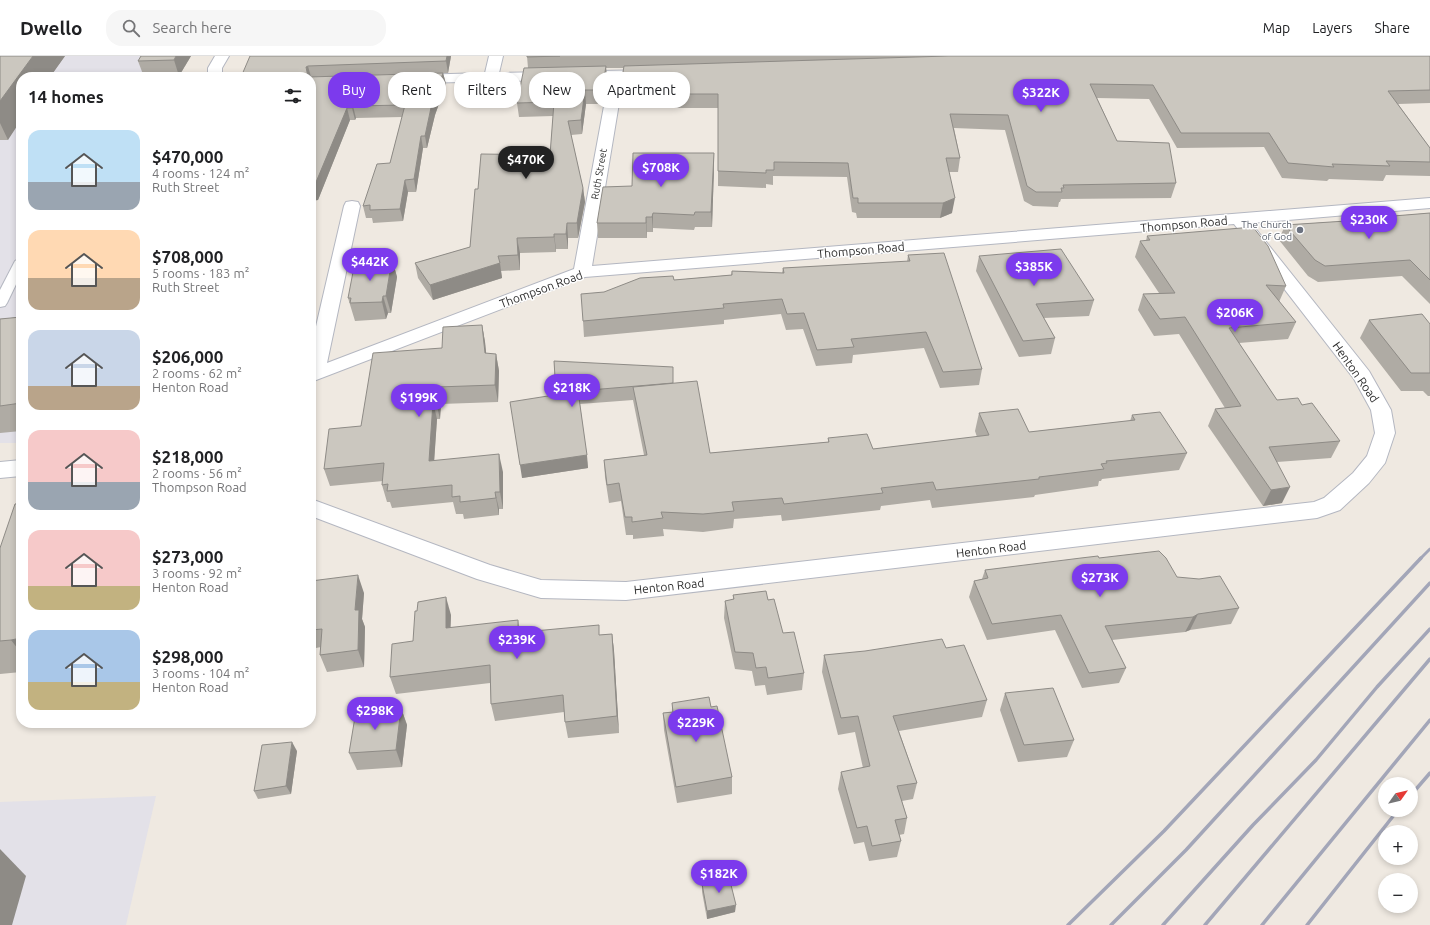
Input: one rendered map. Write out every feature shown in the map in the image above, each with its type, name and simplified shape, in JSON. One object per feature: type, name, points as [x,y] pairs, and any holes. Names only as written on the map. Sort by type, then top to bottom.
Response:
[{"type":"street","points":[[214,72],[222,56]]},
{"type":"street","points":[[492,72],[496,56]]},
{"type":"street","points":[[521,77],[593,75]]},
{"type":"street","name":"Ruth Street","points":[[582,272],[611,108]]},
{"type":"street","name":"Thompson Road","points":[[316,374],[582,272],[1430,203]]},
{"type":"street","points":[[316,362],[352,206]]},
{"type":"street","name":"Henton Road","points":[[316,509],[485,573],[541,589],[626,591],[1317,510],[1332,504],[1361,478],[1377,458],[1385,433],[1381,410],[1362,376],[1239,219]]},
{"type":"street","points":[[0,470],[16,468]]},
{"type":"lane","points":[[0,303],[16,271]]},
{"type":"shaded area","points":[[0,56],[152,56],[144,72],[16,72],[16,443],[0,443]]},
{"type":"shaded area","points":[[156,796],[126,925],[0,925],[0,802]]},
{"type":"building","points":[[0,56],[33,56],[21,72],[16,72],[16,79],[0,101]]},
{"type":"building","points":[[141,56],[176,56],[174,60],[138,61]]},
{"type":"building","points":[[250,56],[447,56],[446,61],[308,66],[306,67],[307,72],[243,72]]},
{"type":"building","points":[[527,56],[560,56],[527,57]]},
{"type":"building","points":[[948,56],[1430,56],[1430,90],[1388,91],[1430,148],[1430,162],[1386,161],[1390,166],[1332,164],[1334,167],[1288,163],[1269,133],[1181,133],[1153,85],[1090,84],[1117,141],[1169,143],[1176,183],[1063,185],[1064,188],[1061,188],[1062,192],[1036,192],[1027,186],[1008,115],[950,114],[960,158],[946,158],[955,198],[943,203],[858,203],[858,198],[853,198],[848,163],[774,162],[774,170],[766,170],[766,173],[718,171],[718,94],[690,94],[690,72],[623,72],[624,66]]},
{"type":"building","points":[[606,66],[605,72],[593,72],[593,90],[585,90],[585,72],[529,72],[529,103],[521,103],[521,83],[524,68]]},
{"type":"building","points":[[380,75],[388,75],[388,105],[380,105]]},
{"type":"building","points":[[328,76],[328,108],[347,108],[316,182],[316,77]]},
{"type":"building","points":[[404,108],[431,108],[425,136],[421,136],[414,179],[405,180],[400,209],[370,210],[370,205],[363,206],[377,164],[390,163]]},
{"type":"building","points":[[554,108],[583,108],[581,120],[568,121],[583,188],[577,223],[567,223],[566,234],[554,234],[554,237],[517,238],[518,255],[498,256],[500,263],[430,285],[415,263],[470,247],[475,189],[478,189],[481,154],[550,155]]},
{"type":"building","points":[[633,153],[714,153],[711,212],[695,212],[694,215],[653,213],[652,217],[646,217],[646,223],[597,223],[603,187],[632,186]]},
{"type":"building","points":[[1430,213],[1430,280],[1410,260],[1325,266],[1315,260],[1285,225],[1346,221],[1346,218],[1368,216],[1369,218]]},
{"type":"building","points":[[1253,227],[1268,246],[1286,286],[1266,285],[1296,322],[1229,328],[1277,400],[1298,398],[1302,405],[1312,403],[1340,441],[1269,447],[1290,487],[1271,490],[1215,409],[1241,406],[1185,317],[1160,319],[1143,294],[1175,293],[1140,241],[1150,240],[1147,236]]},
{"type":"building","points":[[1061,249],[1094,300],[1036,304],[1055,338],[1023,341],[979,256]]},
{"type":"building","points":[[944,253],[982,369],[943,372],[926,332],[851,339],[854,347],[817,350],[804,313],[787,314],[782,299],[723,304],[724,308],[583,321],[581,294],[604,292],[640,278],[673,276],[674,280],[732,275],[732,271],[784,273],[783,268],[910,261],[908,255]]},
{"type":"building","points":[[392,259],[386,296],[383,296],[382,302],[350,303],[351,298],[348,298],[354,267],[357,267],[358,263]]},
{"type":"building","points":[[1422,314],[1430,324],[1430,373],[1411,373],[1369,320]]},
{"type":"building","points":[[16,317],[16,404],[0,406],[0,319]]},
{"type":"building","points":[[482,325],[485,353],[496,354],[495,385],[437,387],[436,402],[433,402],[429,461],[499,454],[500,492],[495,492],[496,498],[460,502],[460,496],[452,497],[452,485],[387,491],[388,484],[382,485],[384,463],[324,469],[329,429],[361,426],[373,353],[442,348],[443,327]]},
{"type":"building","points":[[554,361],[673,367],[673,383],[578,391],[587,455],[520,465],[510,402],[573,392],[556,393]]},
{"type":"building","points":[[697,381],[710,453],[829,442],[828,438],[867,434],[873,449],[989,435],[979,413],[1018,409],[1029,432],[1135,420],[1132,415],[1160,412],[1187,453],[1106,461],[1107,463],[1101,464],[1104,469],[1039,477],[1039,479],[936,490],[933,482],[881,488],[883,493],[784,504],[782,498],[732,502],[734,511],[703,514],[661,512],[663,518],[632,522],[632,517],[625,517],[619,483],[607,485],[604,460],[647,455],[633,387]]},
{"type":"building","points":[[15,504],[16,639],[0,641],[0,548]]},
{"type":"building","points":[[1159,551],[1166,558],[1177,577],[1199,579],[1220,576],[1239,608],[1198,614],[1193,617],[1105,626],[1126,668],[1089,673],[1061,615],[992,624],[974,581],[988,578],[985,570],[1098,556],[1099,558]]},
{"type":"building","points":[[358,575],[355,610],[359,610],[358,650],[320,655],[322,629],[316,630],[316,580]]},
{"type":"building","points":[[766,591],[768,600],[774,599],[783,633],[794,632],[804,673],[768,678],[766,667],[756,668],[753,653],[735,652],[725,601],[734,599],[733,595]]},
{"type":"building","points":[[446,597],[446,628],[518,620],[518,630],[534,628],[534,631],[599,625],[599,635],[612,634],[617,716],[565,722],[563,695],[491,704],[490,665],[390,677],[392,644],[413,641],[415,611],[417,611],[418,602]]},
{"type":"building","points":[[942,639],[946,648],[964,645],[987,700],[893,716],[917,783],[897,786],[907,818],[895,820],[901,841],[872,846],[867,826],[857,828],[841,772],[870,766],[858,716],[841,718],[824,655],[865,651]]},
{"type":"building","points":[[1053,688],[1074,740],[1024,745],[1005,693]]},
{"type":"building","points":[[709,697],[711,707],[717,706],[732,777],[676,787],[663,713],[673,712],[672,703]]},
{"type":"building","points":[[401,708],[396,750],[349,753],[356,711]]},
{"type":"building","points":[[292,742],[286,786],[254,791],[262,745]]},
{"type":"building","points":[[729,877],[736,905],[707,911],[702,884]]},
{"type":"railway","points":[[1421,558],[1430,549]]},
{"type":"railway","points":[[1068,925],[1164,831],[1421,558]]},
{"type":"railway","points":[[1111,925],[1186,850],[1430,583]]},
{"type":"railway","points":[[1163,925],[1253,825],[1316,760],[1377,687],[1430,629]]},
{"type":"railway","points":[[1205,925],[1430,659]]},
{"type":"railway","points":[[1262,925],[1430,720]]},
{"type":"railway","points":[[1418,787],[1430,773]]},
{"type":"railway","points":[[1307,925],[1392,817]]},
{"type":"place","name":"The Church of God","points":[[1300,230]]}]
